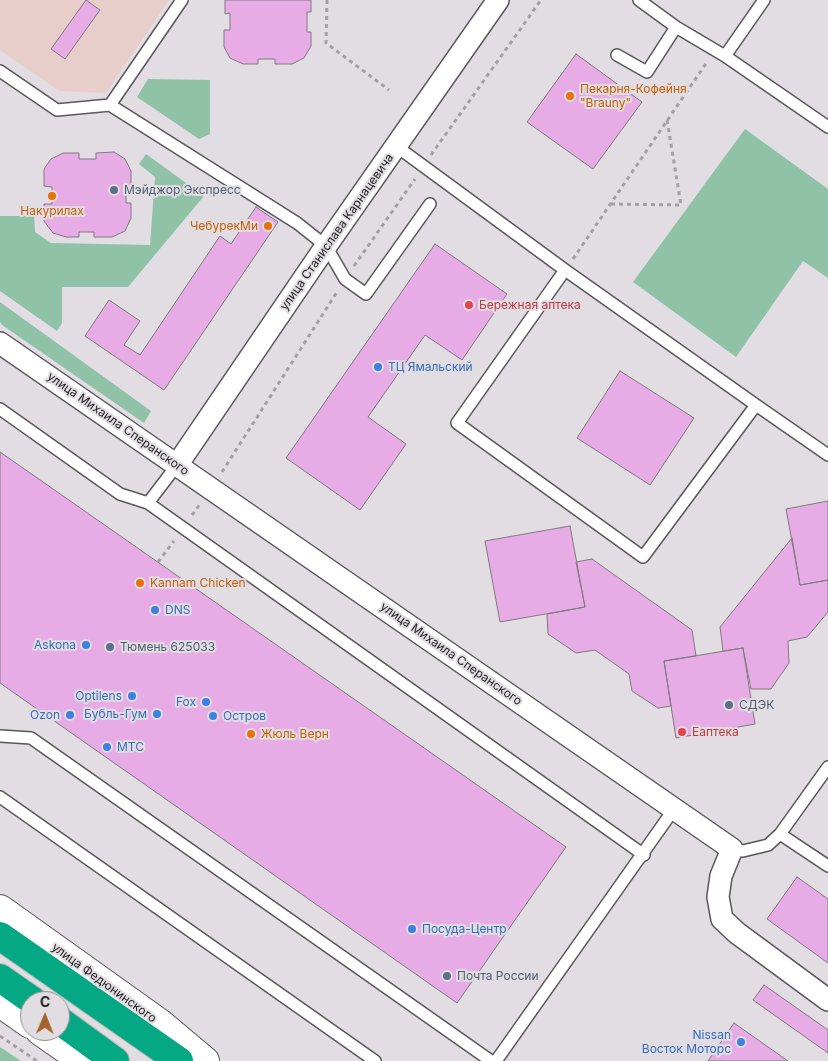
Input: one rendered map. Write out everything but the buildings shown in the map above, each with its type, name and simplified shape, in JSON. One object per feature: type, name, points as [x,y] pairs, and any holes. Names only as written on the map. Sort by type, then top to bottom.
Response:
[{"type":"highway","name":"улица Федюнинского","points":[[0,936],[179,1061]]},
{"type":"highway","points":[[0,978],[20,992]]},
{"type":"highway","points":[[70,1028],[115,1061]]},
{"type":"main road","name":"улица Федюнинского","points":[[0,909],[161,1024],[205,1061]]},
{"type":"main road","points":[[0,1004],[20,1017]]},
{"type":"main road","points":[[54,1041],[83,1061]]},
{"type":"street","name":"улица Станислава Карнацевича","points":[[177,465],[326,246],[498,0]]},
{"type":"street","name":"улица Михаила Сперанского","points":[[0,343],[732,849]]},
{"type":"street","points":[[732,849],[721,876],[718,897],[722,919],[737,933],[828,1000]]},
{"type":"lane","points":[[110,106],[182,0]]},
{"type":"lane","points":[[639,0],[676,27],[720,53],[828,127]]},
{"type":"lane","points":[[720,53],[764,0]]},
{"type":"lane","points":[[617,55],[647,72],[676,27]]},
{"type":"lane","points":[[0,71],[57,110],[110,106],[297,223],[326,246],[346,278],[366,294],[430,204]]},
{"type":"lane","points":[[396,146],[565,270],[828,455]]},
{"type":"lane","points":[[565,270],[457,423],[643,557],[756,405]]},
{"type":"lane","points":[[0,409],[120,494],[148,502],[644,855]]},
{"type":"lane","points":[[148,502],[177,465]]},
{"type":"lane","points":[[0,736],[31,738],[491,1061]]},
{"type":"lane","points":[[732,849],[743,851],[768,845],[780,834],[828,767]]},
{"type":"lane","points":[[0,797],[375,1061]]},
{"type":"lane","points":[[496,1061],[644,855],[674,809]]},
{"type":"lane","points":[[780,834],[828,866]]},
{"type":"path","points":[[327,0],[326,43],[389,90]]},
{"type":"path","points":[[565,270],[667,120],[720,53]]},
{"type":"path","points":[[610,204],[681,205],[667,120]]},
{"type":"path","points":[[0,1036],[37,1061]]},
{"type":"shaded area","points":[[0,0],[169,0],[106,93],[59,91],[0,50]]},
{"type":"green space","points":[[148,79],[210,80],[210,134],[199,139],[137,97]]},
{"type":"green space","points":[[745,129],[828,189],[828,278],[803,261],[736,357],[633,282]]},
{"type":"green space","points":[[146,154],[204,196],[128,287],[62,287],[62,323],[57,331],[0,291],[0,216],[34,216],[35,232],[51,243],[150,245],[155,177],[139,164]]},
{"type":"green space","points":[[0,302],[151,411],[144,423],[2,325],[0,322]]},
{"type":"green space","points":[[0,1047],[21,1061],[0,1061]]},
{"type":"place","name":"Пекарня-Кофейня \"Brauny\"","points":[[570,96]]},
{"type":"place","name":"Мэйджор Экспресс","points":[[114,190]]},
{"type":"place","name":"Накурилах","points":[[52,196]]},
{"type":"place","name":"ЧебурекМи","points":[[268,226]]},
{"type":"place","name":"Бережная аптека","points":[[469,305]]},
{"type":"place","name":"ТЦ Ямальский","points":[[378,367]]},
{"type":"place","name":"Kannam Chicken","points":[[140,583]]},
{"type":"place","name":"DNS","points":[[155,610]]},
{"type":"place","name":"Askona","points":[[86,645]]},
{"type":"place","name":"Тюмень 625033","points":[[110,647]]},
{"type":"place","name":"Optilens","points":[[132,696]]},
{"type":"place","name":"Fox","points":[[206,702]]},
{"type":"place","name":"СДЭК","points":[[729,705]]},
{"type":"place","name":"Бубль-Гум","points":[[157,714]]},
{"type":"place","name":"Ozon","points":[[70,715]]},
{"type":"place","name":"Остров","points":[[213,716]]},
{"type":"place","name":"Еаптека","points":[[682,732]]},
{"type":"place","name":"Жюль Верн","points":[[251,734]]},
{"type":"place","name":"МТС","points":[[107,747]]},
{"type":"place","name":"Посуда-Центр","points":[[412,929]]},
{"type":"place","name":"Почта России","points":[[447,976]]},
{"type":"place","name":"Nissan Восток Моторс","points":[[741,1042]]}]
